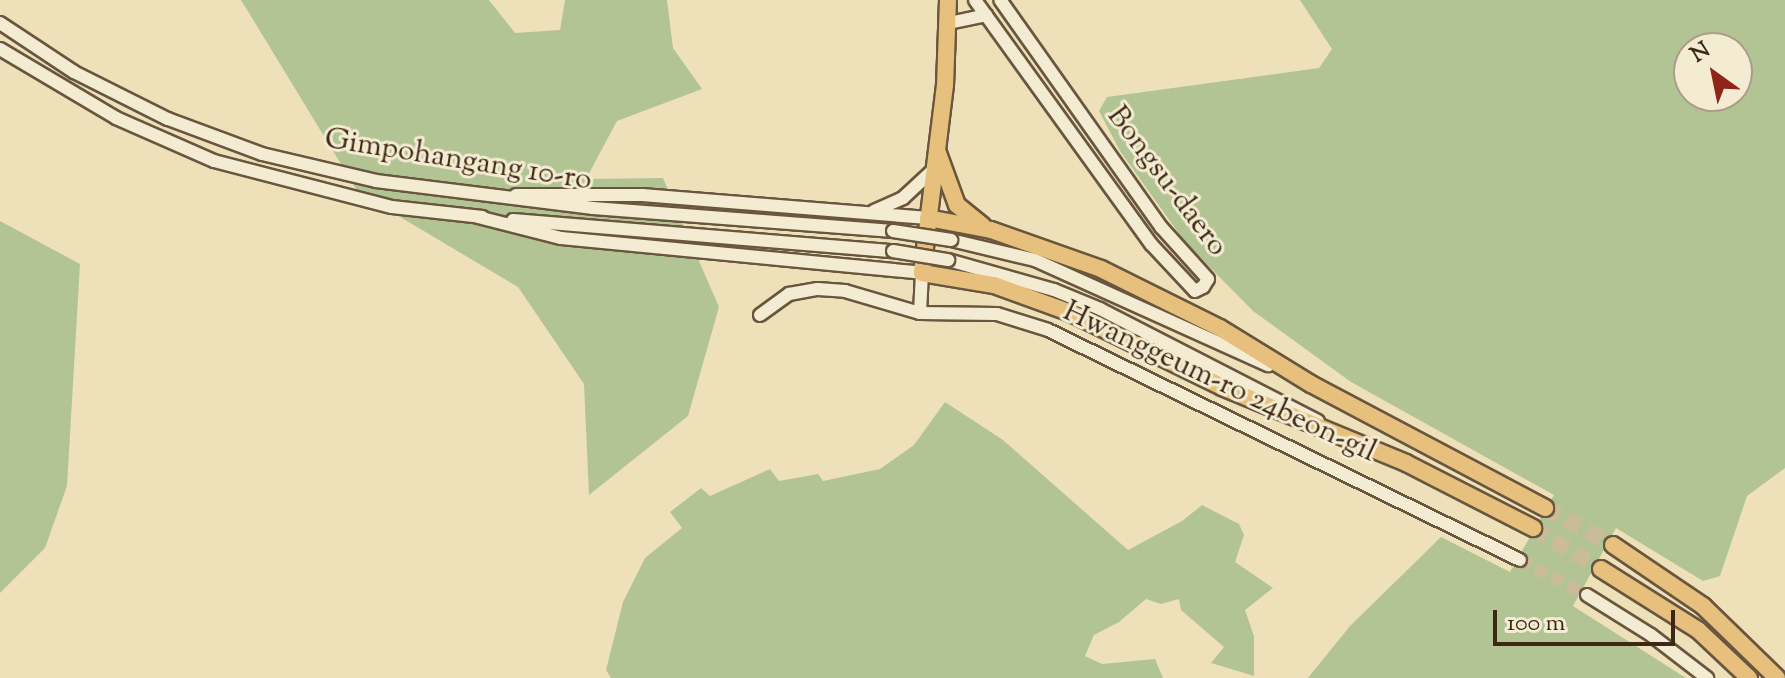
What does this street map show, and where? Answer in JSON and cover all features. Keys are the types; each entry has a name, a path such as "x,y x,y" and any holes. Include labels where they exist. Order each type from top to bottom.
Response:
{"main road":[{"path":"948,0 949,23 922,273 994,285 1071,313 1222,387 1337,432 1533,528"},
{"path":"935,144 957,205 991,230"},
{"path":"928,218 991,230 1101,269 1220,328 1311,384 1545,508"},
{"path":"1613,545 1703,606 1777,678"},
{"path":"1601,569 1698,630 1749,678"}],"street":[{"name":"Bongsu-daero","path":"975,0 1144,235 1195,291 1203,287 1208,279 1161,227 1000,0"},
{"path":"949,23 986,15"},
{"name":"Gimpohangang 10-ro","path":"0,23 74,72 168,119 262,154 376,181 483,197 893,231 951,240 1035,260 1311,384"},
{"name":"Gimpohangang 10-ro","path":"0,49 116,118 214,161 392,207 478,217 893,251 948,260 1054,290 1100,309 1337,432"},
{"path":"868,212 903,198 933,170"},
{"path":"483,197 554,192 627,194 928,218"},
{"path":"478,217 561,238 922,273 920,313"},
{"name":"Hwanggeum-ro 24beon-gil","path":"760,315 789,294 818,289 845,291 920,313 997,314 1048,330 1520,560"},
{"path":"1587,595 1651,635 1707,678"}],"green space":[{"path":"241,0 489,0 515,33 560,30 565,0 667,0 673,48 702,89 617,121 586,179 663,178 719,307 688,416 589,495 584,384 518,287 358,192"},
{"path":"1300,0 1785,0 1785,468 1747,496 1720,576 1703,581 1616,528 1573,606 1686,678 1308,678 1350,626 1441,537 1510,572 1554,495 1351,382 1253,311 1185,242 1120,151 1099,111 1107,97 1319,68 1332,49"},
{"path":"0,221 80,264 67,486 45,548 0,593"},
{"path":"945,402 1003,440 1128,550 1182,521 1202,505 1239,524 1244,535 1235,562 1273,588 1245,610 1254,636 1254,676 1211,663 1224,647 1181,610 1179,599 1161,604 1146,599 1119,622 1094,635 1085,656 1102,664 1155,659 1163,678 611,678 606,670 623,602 645,558 682,528 670,512 701,488 710,496 770,469 779,481 818,474 823,481 880,469 914,445"}],"tunnel":[{"path":"1545,508 1613,545"},
{"path":"1533,528 1601,569"},
{"path":"1520,560 1587,595"}]}
